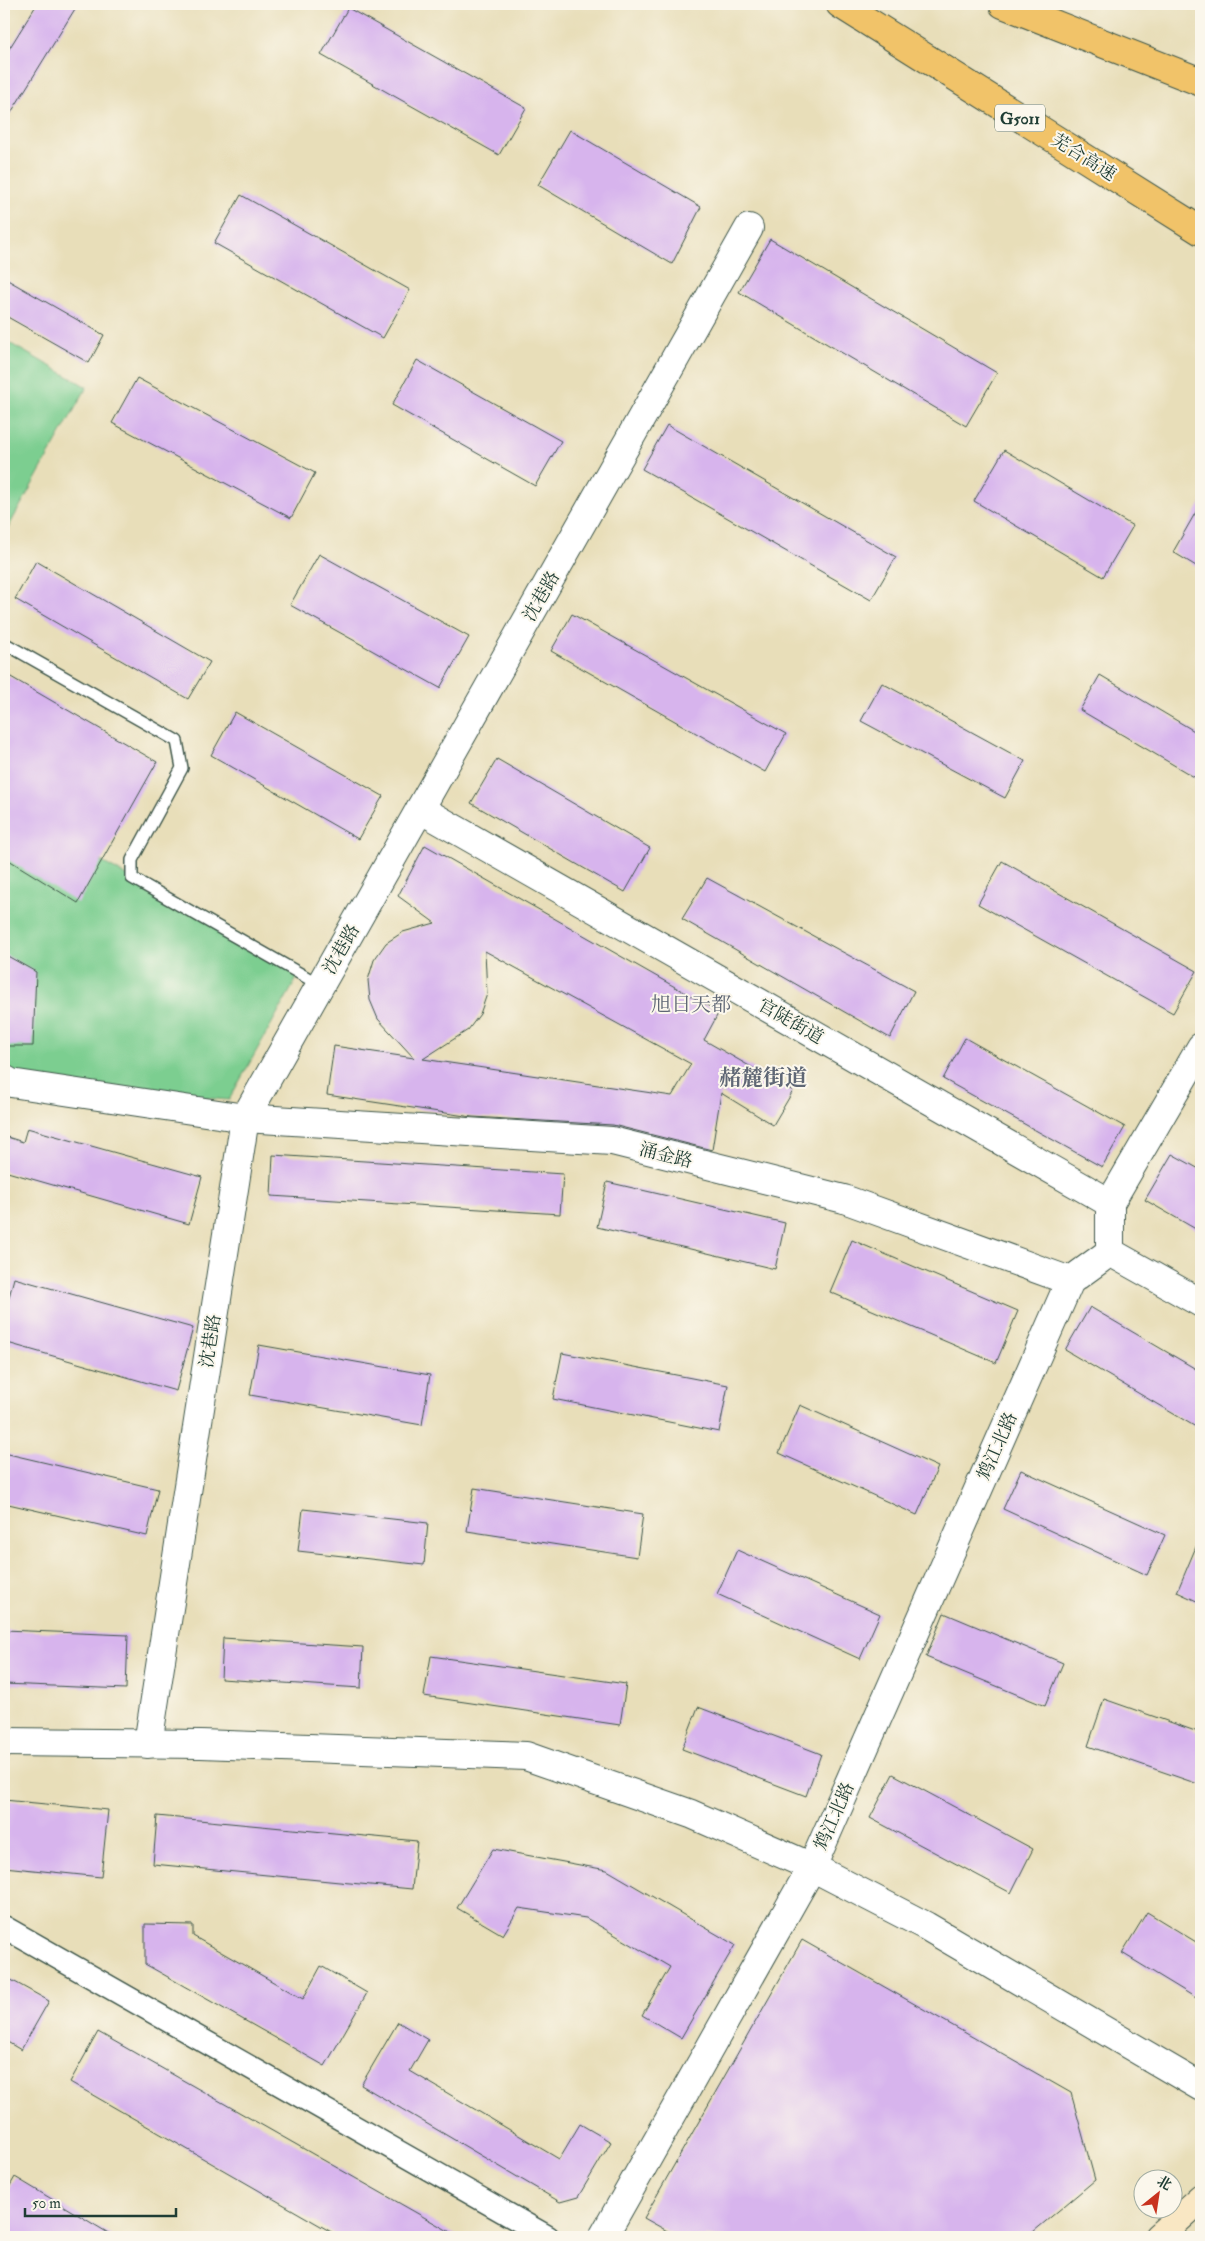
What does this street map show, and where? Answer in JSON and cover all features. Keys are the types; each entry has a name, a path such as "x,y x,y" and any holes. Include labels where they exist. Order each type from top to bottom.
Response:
{"highway":[{"name":"芜合高速","path":"840,4 1201,230"},
{"path":"1003,4 1201,82"}],"main road":[{"path":"1158,2237 1201,2198"}],"street":[{"name":"沈巷路","path":"148,1744 245,1118 749,228"},
{"name":"官陡街道","path":"420,809 1110,1203"},
{"path":"1110,1252 1110,1203 1201,1047"},
{"name":"涌金路","path":"4,1079 11,1083 245,1118 612,1142 844,1199 1070,1281"},
{"path":"1070,1281 1110,1252"},
{"path":"1110,1252 1201,1303"},
{"name":"鸩江北路","path":"603,2237 812,1867 1070,1281"},
{"path":"4,1742 148,1744 526,1756 691,1814 812,1867 926,1926 1201,2087"},
{"path":"4,1927 548,2237"}],"lane":[{"path":"4,643 178,741 182,768 132,860 132,878 320,985"}],"green space":[{"path":"4,340 87,387 4,535"},
{"path":"4,807 300,973 229,1100 11,1083 4,1079"}],"building":[{"path":"37,4 78,4 4,124 4,57"},
{"path":"348,8 526,108 499,155 321,55"},
{"path":"570,130 701,207 672,264 538,185"},
{"path":"241,195 410,290 383,338 214,243"},
{"path":"770,239 997,373 966,426 739,292"},
{"path":"4,278 104,335 89,363 4,315"},
{"path":"417,360 561,441 535,486 392,405"},
{"path":"137,378 315,473 291,518 112,423"},
{"path":"667,425 896,557 871,600 642,469"},
{"path":"1004,450 1133,526 1103,577 974,501"},
{"path":"1201,503 1201,569 1173,552"},
{"path":"319,554 469,637 440,688 290,605"},
{"path":"36,561 210,662 188,699 15,599"},
{"path":"572,614 786,734 765,772 551,651"},
{"path":"4,673 157,762 78,903 4,857"},
{"path":"1100,675 1201,735 1201,781 1080,710"},
{"path":"882,683 1025,761 1005,798 861,721"},
{"path":"235,712 383,796 358,839 211,755"},
{"path":"497,759 650,848 625,892 471,803"},
{"path":"425,845 719,1012 704,1040 793,1091 773,1125 721,1093 712,1150 613,1125 472,1117 327,1095 334,1046 414,1058 378,1019 370,1000 368,980 374,960 386,943 403,932 435,923 398,896","holes":["485,951 691,1064 672,1096 423,1059 468,1030 480,1014 487,994"]},
{"path":"1002,861 1197,971 1173,1013 978,904"},
{"path":"707,878 914,991 890,1038 682,919"},
{"path":"4,954 36,972 33,1046 4,1046"},
{"path":"965,1038 1125,1127 1102,1167 943,1079"},
{"path":"27,1128 202,1177 189,1224 4,1171 4,1136 23,1142"},
{"path":"1172,1154 1201,1170 1201,1232 1145,1200"},
{"path":"273,1155 563,1174 560,1214 271,1196"},
{"path":"607,1182 785,1223 775,1269 597,1227"},
{"path":"852,1240 1018,1311 996,1363 830,1292"},
{"path":"14,1278 193,1328 176,1391 4,1342 4,1316"},
{"path":"1090,1307 1201,1372 1201,1430 1065,1350"},
{"path":"259,1345 430,1375 422,1425 250,1395"},
{"path":"562,1353 728,1385 719,1432 553,1399"},
{"path":"800,1405 938,1467 917,1515 779,1453"},
{"path":"4,1453 158,1489 147,1536 4,1503"},
{"path":"1021,1470 1165,1535 1147,1575 1003,1509"},
{"path":"474,1488 643,1514 637,1557 467,1531"},
{"path":"303,1509 428,1523 424,1565 298,1551"},
{"path":"1201,1535 1201,1603 1177,1592"},
{"path":"737,1550 880,1614 860,1659 717,1594"},
{"path":"944,1613 1063,1663 1045,1706 926,1657"},
{"path":"4,1630 128,1635 126,1689 4,1684"},
{"path":"223,1638 363,1647 361,1688 221,1679"},
{"path":"431,1656 626,1684 620,1725 424,1696"},
{"path":"1104,1699 1201,1733 1201,1785 1088,1746"},
{"path":"698,1707 821,1754 806,1796 682,1749"},
{"path":"893,1774 1033,1849 1011,1893 870,1818"},
{"path":"4,1800 108,1810 101,1877 4,1867"},
{"path":"157,1816 417,1841 412,1889 153,1864"},
{"path":"493,1849 607,1870 735,1945 681,2038 642,2015 670,1967 586,1918 519,1908 503,1935 457,1908"},
{"path":"1147,1912 1201,1945 1201,2001 1122,1953"},
{"path":"145,1924 193,1925 193,1936 303,1999 321,1966 367,1993 325,2066 145,1964"},
{"path":"802,1940 1071,2093 1095,2180 1027,2237 678,2237 644,2218"},
{"path":"4,1976 49,2001 21,2050 4,2040"},
{"path":"398,2022 428,2040 410,2071 559,2159 580,2124 611,2142 578,2197 560,2202 361,2085"},
{"path":"98,2032 459,2237 340,2237 70,2082"},
{"path":"15,2177 115,2237 4,2237 4,2196"}],"district":[{"name":"旭日天都","path":"691,1004"},
{"name":"赭麓街道","path":"763,1077"}]}
